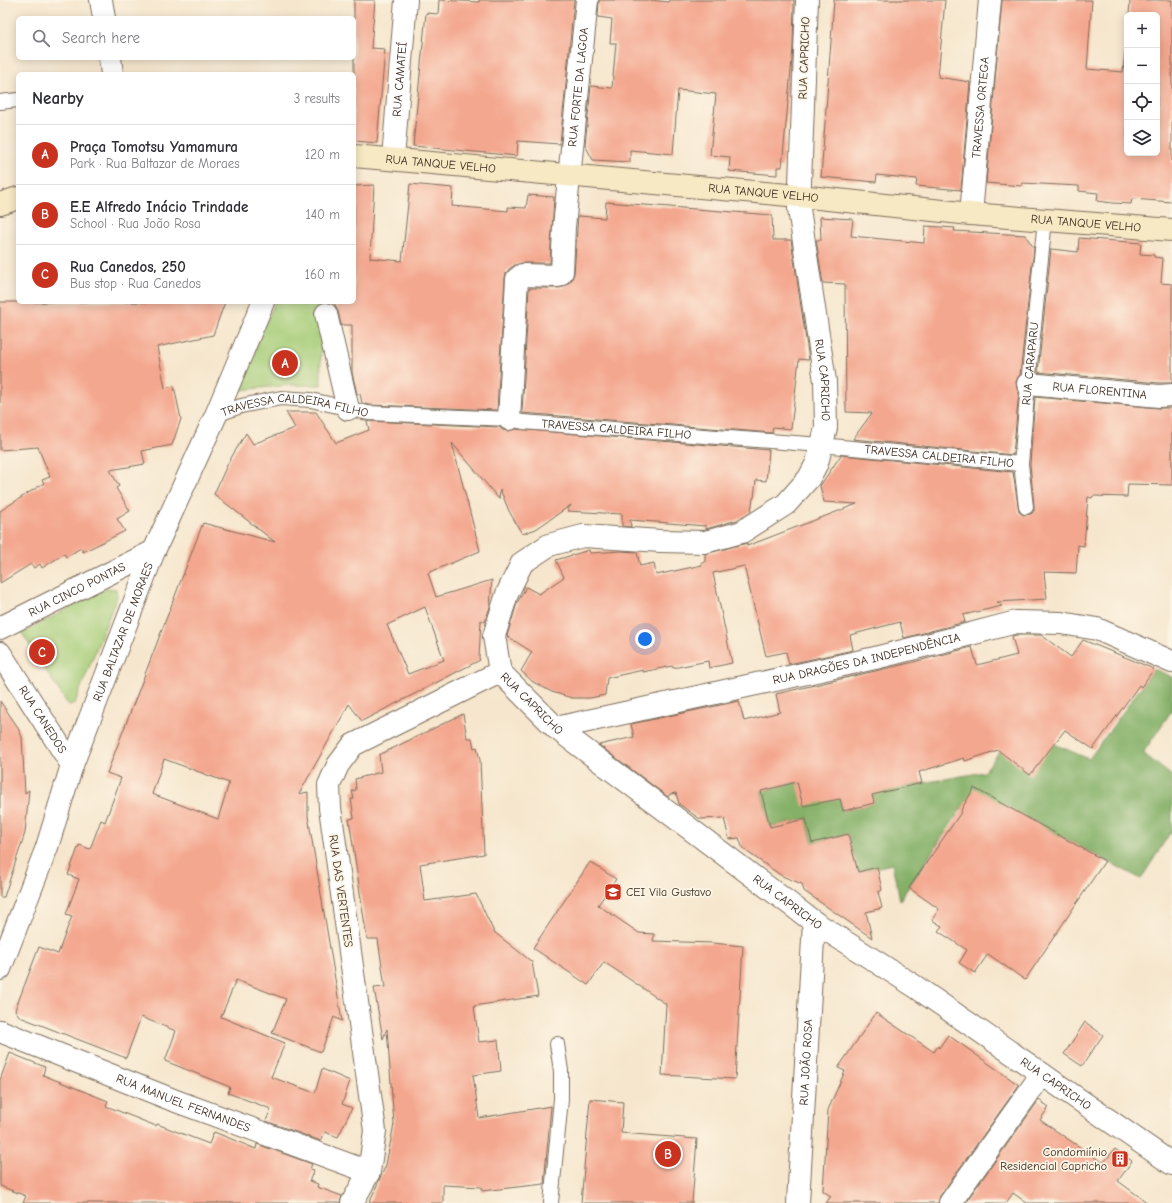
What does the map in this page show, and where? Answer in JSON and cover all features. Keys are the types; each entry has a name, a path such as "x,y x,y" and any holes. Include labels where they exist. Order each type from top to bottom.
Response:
{"street":[{"path":"101,0 104,16"},
{"name":"RUA CAMATEÍ","path":"393,159 406,0"},
{"name":"RUA FORTE DA LAGOA","path":"509,419 517,279 522,275 558,276 562,272 564,227 587,0"},
{"name":"RUA CAPRICHO","path":"807,0 799,209 826,382 826,428 817,463 809,478 786,504 742,532 705,542 583,536 549,545 522,563 507,594 494,636 500,672 556,728 814,922 916,987 1172,1164"},
{"name":"TRAVESSA ORTEGA","path":"971,214 990,0"},
{"path":"110,60 112,72"},
{"name":"RUA TANQUE VELHO","path":"356,156 569,174 971,214 1172,230"},
{"path":"0,204 16,199"},
{"name":"RUA BALTAZAR DE MORAES","path":"2,956 47,847 72,765 154,551 216,414 262,304"},
{"path":"326,314 348,409"},
{"name":"RUA FLORENTINA","path":"1028,384 1159,396 1172,395"},
{"name":"RUA CINCO PONTAS","path":"0,628 154,551"},
{"name":"RUA DRAGÕES DA INDEPENDÊNCIA","path":"556,728 875,658 1016,622 1061,623 1097,629 1172,662"},
{"name":"RUA CANEDOS","path":"0,653 72,765"},
{"name":"RUA DAS VERTENTES","path":"352,1203 369,1172 375,1131 330,808 329,785 338,764 353,745 500,672"},
{"name":"RUA JOÃO ROSA","path":"798,1203 814,922"},
{"name":"RUA MANUEL FERNANDES","path":"0,1031 173,1100 369,1172"},
{"path":"950,1203 1042,1074"}],"lane":[{"path":"0,102 16,100"},
{"name":"RUA CARAPARU","path":"1026,506 1021,464 1045,220"},
{"name":"TRAVESSA CALDEIRA FILHO","path":"216,414 241,406 281,398 312,400 368,414 509,419 523,422 821,445 1021,464"},
{"path":"550,1203 561,1099 561,1071 557,1044"}],"green space":[{"path":"274,304 320,304 321,385 290,385 239,390"},
{"path":"107,588 116,589 117,596 75,703 70,705 67,703 22,633"},
{"path":"1154,669 1172,677 1172,710 1143,753 1172,776 1172,834 1170,833 1141,879 974,790 900,900 892,864 857,872 848,834 813,843 806,819 770,827 761,791 797,782 840,799 843,811 874,803 872,794 984,772 1024,719 1045,740 1089,759"}],"building":[{"path":"354,0 375,0 371,48 385,49 377,143 356,141 356,72 354,72 354,60 356,60 356,16 354,16"},
{"path":"439,0 479,2 479,0 574,0 560,144 518,141 517,156 413,146 426,13 438,14"},
{"path":"599,0 650,0 669,2 669,0 794,0 793,48 782,167 777,167 777,175 729,171 730,157 710,155 716,94 678,90 673,154 630,150 630,162 593,160 585,145 591,86 612,88 616,43 610,43 612,19 598,17"},
{"path":"834,0 945,0 938,77 970,82 961,190 916,186 917,179 877,175 876,182 821,177"},
{"path":"1002,0 1092,0 1087,69 1123,72 1124,63 1124,156 1160,156 1160,12 1129,12 1130,0 1172,0 1172,202 1132,199 1131,204 1112,203 1097,201 1098,193 1079,191 1079,186 1022,183 1022,186 986,183"},
{"path":"410,184 453,188 452,206 508,211 508,207 526,208 528,195 554,197 550,263 522,263 515,265 506,273 497,410 369,405 362,403 360,394 357,394 352,372 352,325 341,325 335,304 356,304 356,186 374,185 370,258 402,261"},
{"path":"606,202 772,215 773,240 791,240 809,360 799,359 791,429 773,427 772,433 522,413 529,288 558,288 563,287 571,281 574,273 578,216 605,218"},
{"path":"820,217 853,219 851,236 924,243 925,226 955,228 954,231 1025,235 1034,248 1020,375 1016,382 1019,392 1013,455 853,439 872,413 846,412 845,284 823,283 816,240 821,240"},
{"path":"1079,238 1141,243 1140,254 1154,255 1154,257 1163,258 1161,283 1172,284 1172,383 1038,372 1051,249 1078,252"},
{"path":"0,302 16,302 16,304 224,304 213,335 157,347 165,388 174,386 181,419 172,445 142,451 145,464 110,470 119,486 116,488 130,511 117,519 125,531 83,552 81,548 66,557 64,554 42,568 40,564 34,568 31,564 0,583 0,511 44,483 42,480 50,477 38,447 0,450"},
{"path":"1035,397 1172,408 1172,485 1128,484 1127,497 1088,497 1084,546 1078,545 1076,573 1044,572 1047,599 997,602 1002,606 963,615 965,622 904,638 900,622 850,635 853,650 789,664 786,652 766,656 744,566 713,573 732,663 709,668 708,661 673,668 672,666 643,672 643,670 607,678 605,695 590,698 572,698 552,692 533,682 521,671 532,652 507,636 517,603 526,587 539,594 564,577 556,560 589,550 590,553 621,551 637,552 640,566 654,563 656,575 702,565 701,563 705,562 705,554 747,543 747,546 857,504 824,502 820,486 841,455 1013,472 1019,512 1023,515 1031,514 1034,511 1030,464"},
{"path":"286,412 316,412 336,443 369,430 367,421 500,427 502,430 508,431 516,429 769,450 766,481 756,480 751,511 737,520 706,529 706,526 630,520 631,527 622,526 622,514 567,511 571,505 536,529 522,534 509,511 500,489 499,499 452,443 480,551 428,573 436,597 492,580 490,607 485,622 481,620 480,660 362,721 349,704 299,794 308,792 308,816 342,1021 334,1017 321,1052 272,1033 286,999 236,980 221,1017 285,1043 271,1077 315,1093 322,1069 350,1081 342,1104 352,1108 338,1137 325,1132 321,1141 266,1121 271,1109 228,1093 230,1087 165,1061 176,1031 141,1017 126,1058 20,1017 15,1010 39,947 58,954 72,916 66,914 79,879 68,875 79,845 90,849 101,820 105,822 121,778 107,773 203,523 275,542 214,494 228,463 246,433 253,444 295,428","holes":["425,607 444,660 408,674 387,625","164,759 229,783 218,819 152,794"]},
{"path":"1041,635 1071,657 1083,640 1154,669 1141,687 1139,685 1093,749 1065,730 1030,775 998,750 965,761 964,758 919,772 922,783 872,795 874,803 843,811 840,799 803,806 797,782 761,791 770,827 806,819 812,843 848,834 858,872 877,867 882,890 878,892 882,908 866,912 872,938 804,891 802,884 782,876 743,849 739,838 729,839 724,818 700,819 679,804 676,793 670,794 668,797 599,745 634,737 631,724 739,701 744,721 780,712 776,694 972,647 977,665 1017,655 1012,636"},
{"path":"0,701 17,726 22,737 25,793 29,790 25,833 4,897 0,897"},
{"path":"463,714 467,738 472,738 474,748 477,747 480,760 484,854 420,864 425,901 476,894 494,932 532,962 538,996 474,1006 479,1042 498,1040 501,1071 473,1075 479,1118 551,1106 544,1184 482,1191 481,1187 443,1185 443,1203 369,1203 386,1165 394,1124 387,1029 383,1039 374,988 385,987 378,939 367,939 349,819 354,818 351,799 354,799 352,791 356,790 355,779 381,772 379,755"},
{"path":"974,788 1105,861 1025,980 988,954 975,973 959,963 967,950 938,931 942,926 932,920 939,909 909,888 962,811 961,810"},
{"path":"590,862 616,879 598,905 639,933 654,934 653,941 712,943 743,946 735,1079 662,1075 666,1004 604,962 588,985 533,948"},
{"path":"876,1013 934,1052 938,1046 939,1048 948,1035 1019,1085 940,1196 938,1203 826,1203 831,1196 823,1191 828,1110 845,1071 838,1068"},
{"path":"1085,1022 1103,1035 1082,1066 1064,1054"},
{"path":"10,1053 45,1067 43,1075 108,1101 106,1106 156,1126 157,1124 209,1144 214,1132 256,1149 257,1144 312,1164 310,1169 314,1170 309,1181 318,1184 317,1187 342,1196 340,1203 23,1203 26,1196 0,1186 0,1080"},
{"path":"590,1099 623,1102 621,1133 697,1139 692,1203 581,1203"},
{"path":"1039,1100 1049,1107 1040,1120 1103,1163 1115,1149 1132,1161 1118,1181 1148,1203 1027,1203 1013,1193 1006,1203 965,1203"}],"place":[{"name":"Praça Tomotsu Yamamura","path":"285,363"},
{"name":"Rua Canedos, 250","path":"42,652"},
{"name":"CEI Vila Gustavo","path":"613,892"},
{"name":"E.E Alfredo Inácio Trindade","path":"668,1154"},
{"name":"Condomiínio Residencial Capricho","path":"1120,1159"}]}
